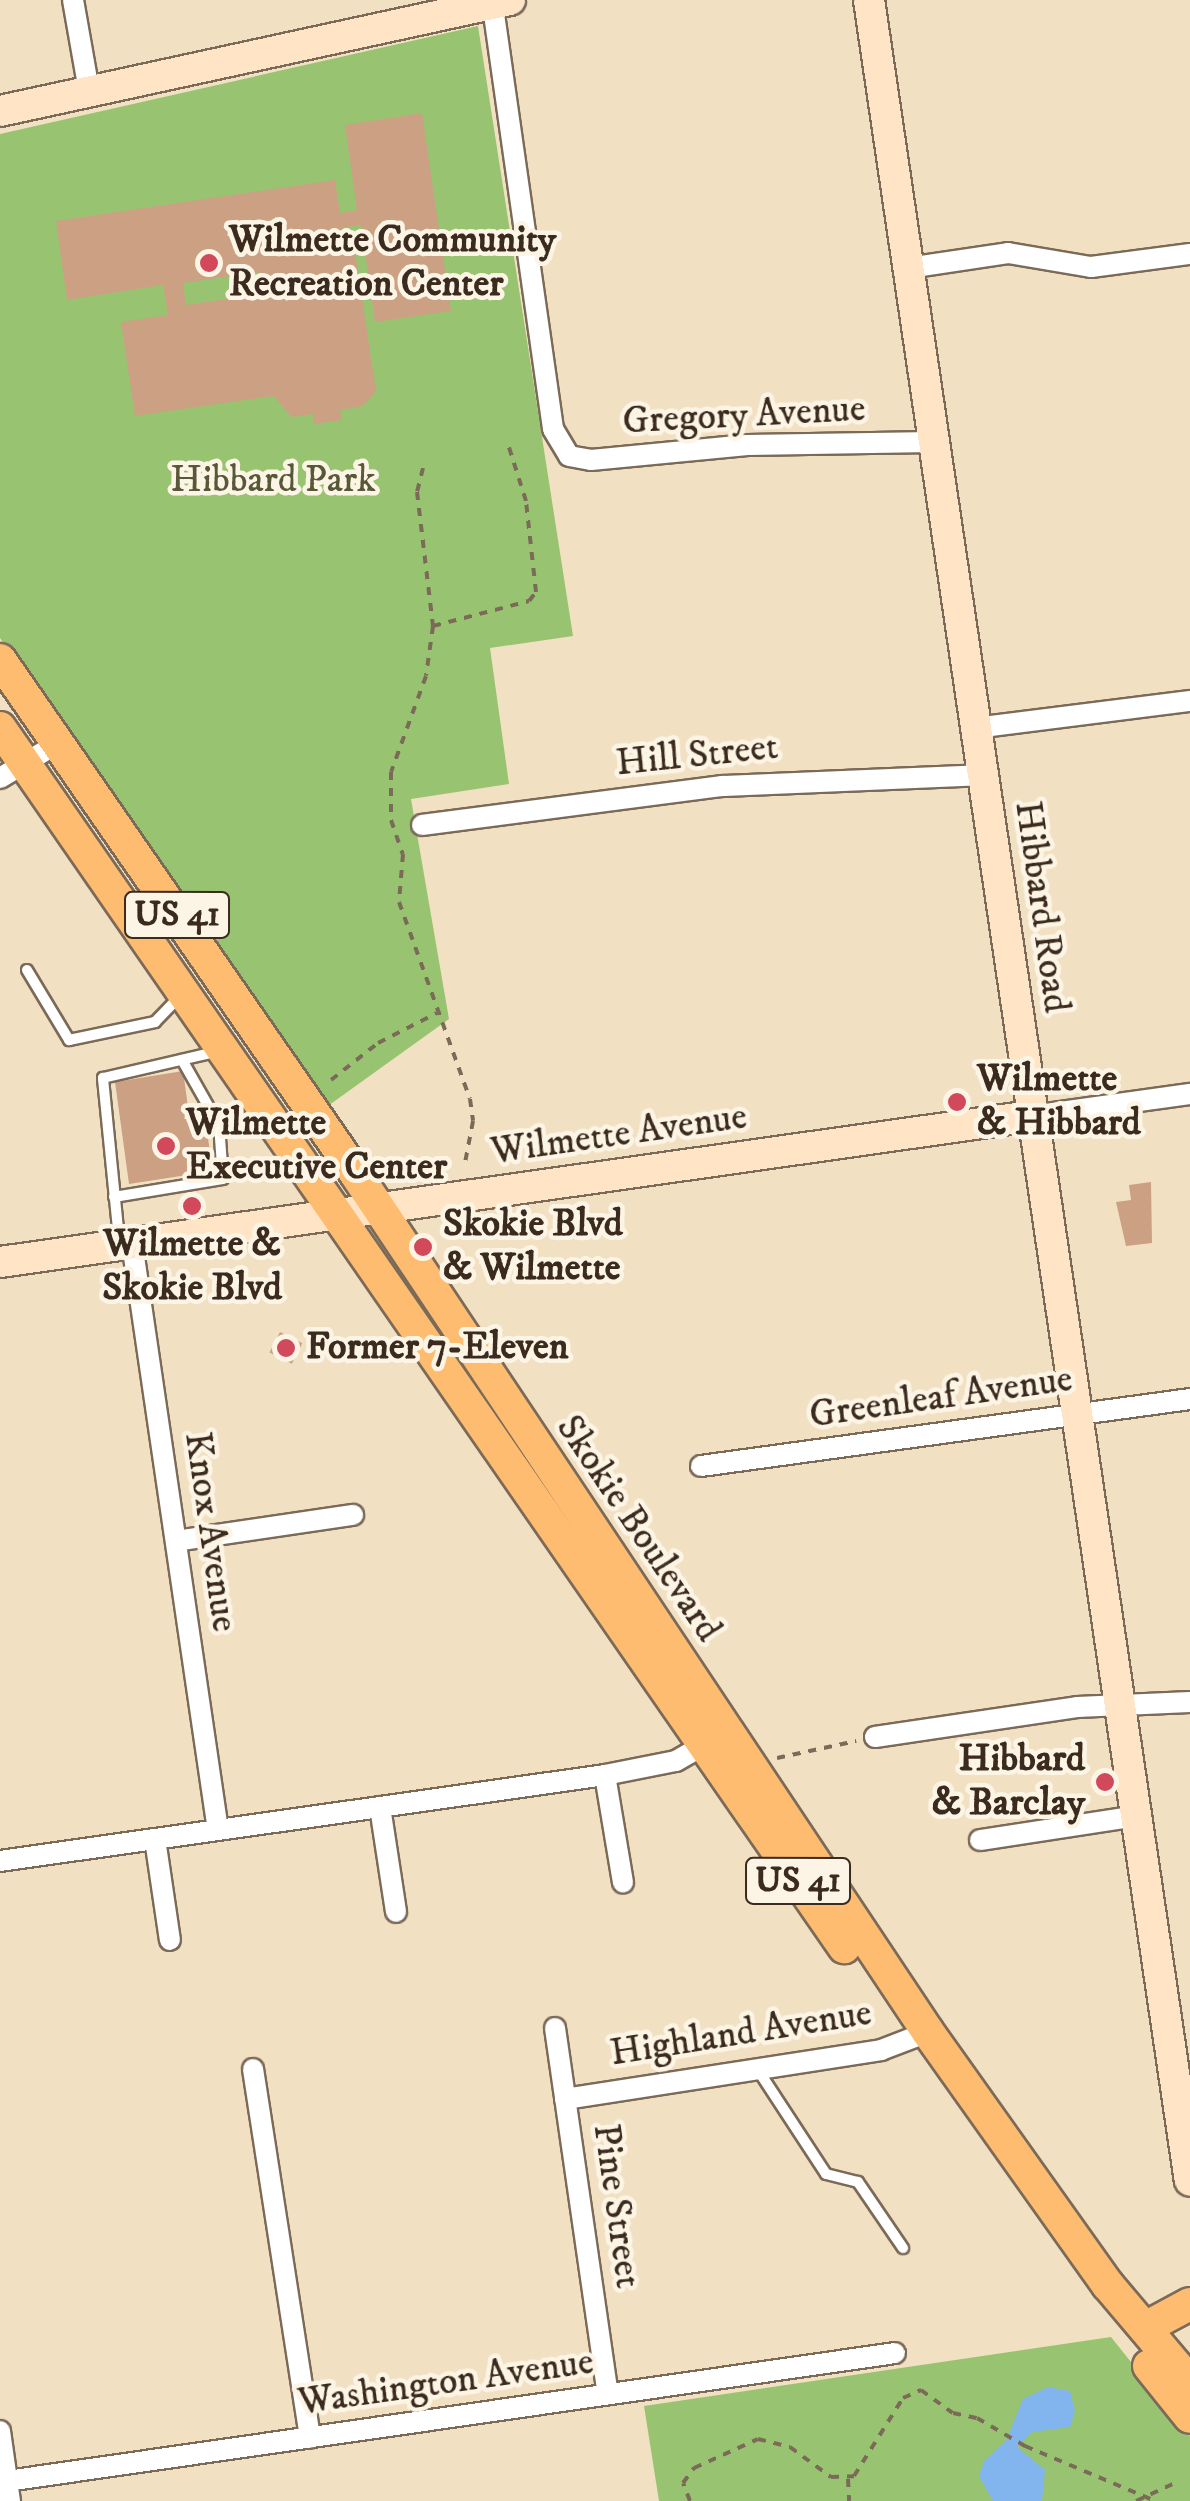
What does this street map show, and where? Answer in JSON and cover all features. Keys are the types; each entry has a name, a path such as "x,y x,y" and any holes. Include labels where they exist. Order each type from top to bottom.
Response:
{"main road":[{"name":"Skokie Boulevard","path":"0,660 378,1209 715,1738"},
{"name":"Skokie Boulevard","path":"0,728 12,771 182,994 335,1215 715,1738 918,2036 1190,2417"},
{"name":"Skokie Boulevard","path":"918,2036 1108,2285 1190,2382"},
{"path":"1145,2328 1190,2304"}],"street":[{"path":"73,0 89,91"},
{"name":"Hibbard Road","path":"869,0 1190,2181"},
{"path":"0,111 498,1"},
{"name":"Gregory Avenue","path":"498,1 553,429 562,449 591,460 748,446 933,442"},
{"path":"908,268 1008,253 1092,268 1190,254"},
{"path":"975,728 1190,700"},
{"path":"12,771 58,744"},
{"name":"Hill Street","path":"422,824 722,786 982,775"},
{"name":"Wilmette Avenue","path":"0,1262 1190,1094"},
{"name":"Knox Avenue","path":"126,1244 176,1542 218,1830"},
{"name":"Greenleaf Avenue","path":"701,1466 1190,1399"},
{"path":"176,1542 353,1516"},
{"path":"876,1736 1190,1702"},
{"path":"0,1861 604,1775 676,1761 715,1738"},
{"path":"604,1775 623,1882"},
{"path":"380,1807 396,1912"},
{"path":"980,1840 1136,1816"},
{"path":"155,1839 170,1940"},
{"name":"Pine Street","path":"554,2028 608,2394"},
{"name":"Highland Avenue","path":"564,2099 758,2069 918,2036"},
{"path":"253,2069 310,2438"},
{"name":"Washington Avenue","path":"6,2477 310,2438 895,2353"},
{"path":"0,2431 6,2477"}],"lane":[{"path":"27,970 70,1040 155,1022 182,994"},
{"path":"126,1244 114,1198 103,1078 221,1050"},
{"path":"114,1198 223,1180 218,1125 182,1060"},
{"path":"758,2069 826,2174 858,2182 903,2248"}],"path":[{"path":"433,626 529,600 536,592 526,501 507,441"},
{"path":"423,468 417,492 433,626 426,676 391,772 392,820 403,854 398,902 470,1099 473,1120 464,1163"},
{"path":"331,1080 378,1042 437,1013"},
{"path":"769,1760 876,1736"},
{"path":"690,2501 684,2483 694,2468 758,2440 790,2447 831,2477 848,2479 861,2470 903,2398 915,2391 1025,2446 1155,2501"},
{"path":"848,2479 849,2501"},
{"path":"1136,2501 1179,2480"}],"green space":[{"name":"Hibbard Park","path":"478,26 573,636 490,648 509,784 411,799 449,1019 325,1108 0,638 0,134"},
{"path":"1111,2337 1190,2436 1190,2501 659,2501 644,2406"}],"water":[{"path":"1048,2387 1070,2391 1075,2411 1070,2427 1032,2432 1017,2447 1045,2470 1042,2501 993,2501 979,2476 984,2461 1006,2441 1023,2399"}],"building":[{"name":"Wilmette Community Recreation Center","path":"422,113 451,311 375,322 361,225 341,228 344,253 355,251 376,391 363,406 340,410 342,420 314,424 313,414 292,417 273,396 135,416 121,322 168,315 163,285 67,300 56,221 335,180 340,213 357,210 345,125","holes":["257,272 260,294 186,305 183,283"]},
{"name":"Wilmette Executive Center","path":"183,1071 190,1121 205,1119 213,1171 129,1184 115,1082"},
{"path":"1151,1182 1152,1243 1126,1246 1116,1202 1131,1200 1129,1185"},
{"name":"Former 7-Eleven","path":"280,1332 302,1343 292,1364 270,1352"}],"place":[{"name":"Wilmette Community Recreation Center","path":"209,263"},
{"name":"Wilmette & Hibbard","path":"957,1102"},
{"name":"Wilmette Executive Center","path":"166,1146"},
{"name":"Wilmette & Skokie Blvd","path":"192,1206"},
{"name":"Skokie Blvd & Wilmette","path":"423,1247"},
{"name":"Former 7-Eleven","path":"286,1348"},
{"name":"Hibbard & Barclay","path":"1105,1782"}]}
